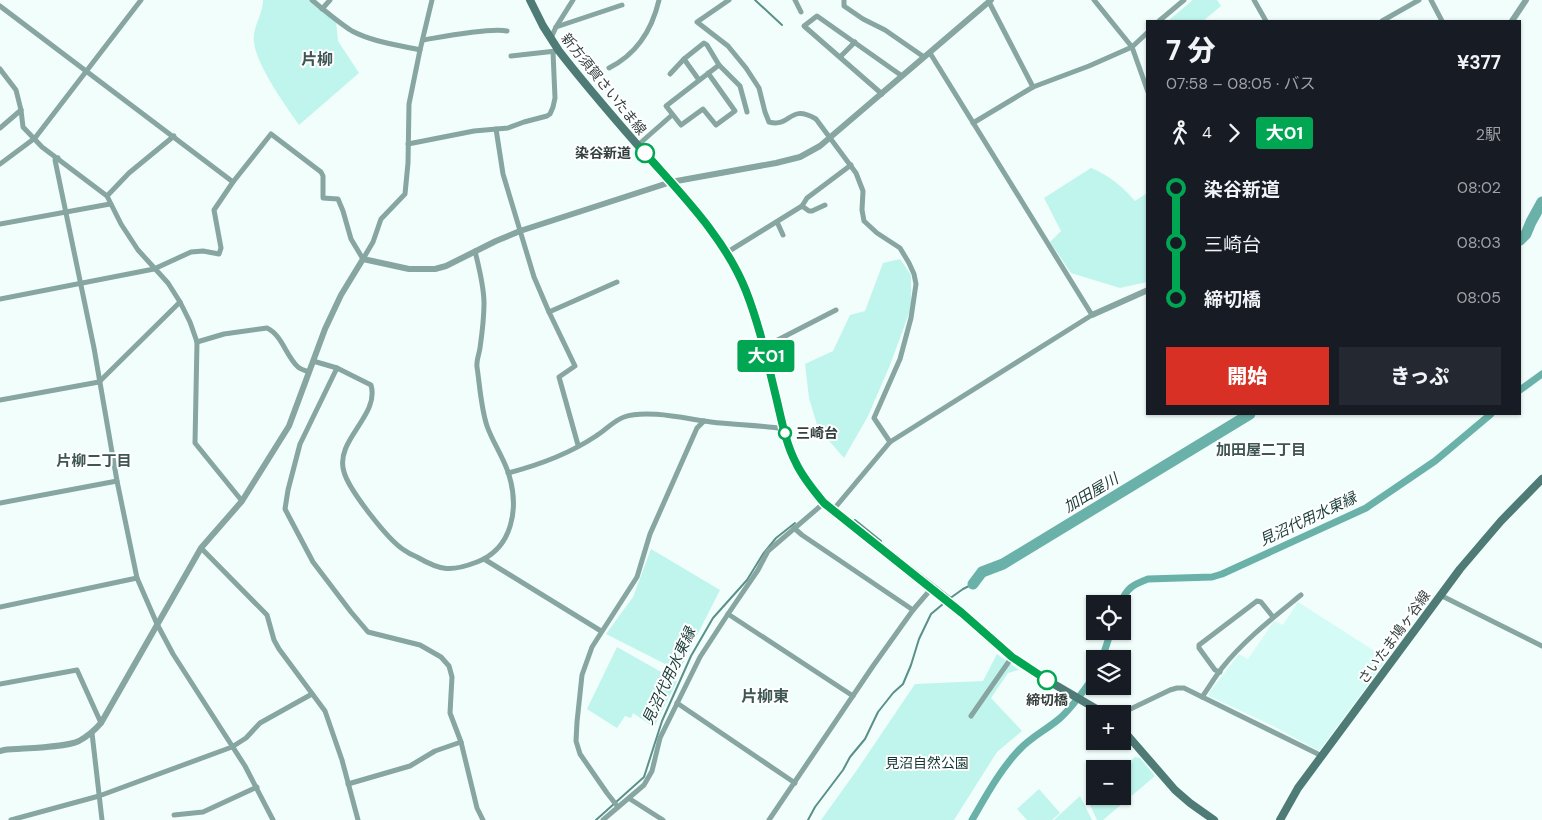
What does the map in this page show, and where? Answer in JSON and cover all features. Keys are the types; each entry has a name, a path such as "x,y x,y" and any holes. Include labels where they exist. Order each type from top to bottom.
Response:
{"main road":[{"name":"新方須賀さいたま線","path":"530,0 556,52 671,182 704,221 726,252 745,288 758,324 784,429 795,462 803,477 824,503 1012,657 1035,673 1091,705"},
{"name":"さいたま鳩ヶ谷線","path":"1280,820 1286,806 1298,788 1440,595 1496,527 1542,479"},
{"path":"1131,739 1175,790 1214,820"}],"street":[{"path":"0,164 23,145 35,138 141,0"},
{"path":"312,0 354,32 377,40 420,50"},
{"path":"322,9 330,0"},
{"path":"0,751 77,742 92,733 101,723 201,548 242,501 289,426 313,361 341,296 373,242 381,218 405,194 410,104 432,0"},
{"path":"550,38 573,0"},
{"path":"608,68 625,58 641,41 652,22 659,0"},
{"path":"729,0 697,22 728,46 746,68 759,88 769,122 776,124 797,113 806,114 816,119 856,173 862,186 862,216 864,221 877,234 900,248 914,274 916,284 911,318 900,359 874,418 890,442"},
{"path":"795,0 802,12"},
{"path":"844,0 844,6 863,19 927,55 973,123 1092,315"},
{"path":"1094,0 1132,47 1146,86"},
{"path":"1160,20 1184,0"},
{"path":"1254,0 1265,20"},
{"path":"1384,20 1419,0"},
{"path":"1431,0 1441,20"},
{"path":"1513,20 1526,0"},
{"path":"0,299 154,269 191,252 202,251 219,254 221,248 214,210 233,182 271,134 321,172 323,176 323,198 338,199 351,239 363,259 409,269 429,270 446,266 520,231 671,182 790,160 810,152 830,138 990,1 1033,87"},
{"path":"556,26 622,5"},
{"path":"0,6 233,182"},
{"path":"882,94 804,26 818,16 902,76"},
{"path":"423,40 484,31 507,31"},
{"path":"973,123 1033,87 1089,66 1132,47 1146,34"},
{"path":"840,57 855,42"},
{"path":"670,74 684,59 704,43 707,44 719,65 740,86 747,112"},
{"path":"408,144 474,131 513,126 550,114 556,98 556,52 511,56"},
{"path":"684,59 699,80"},
{"path":"708,73 735,111 716,126 703,108 681,125 666,106 708,73 719,65"},
{"path":"0,69 16,90 23,127 42,147 107,196 120,224 154,269 168,283 180,302 197,342 195,443 242,501"},
{"path":"0,128 21,110"},
{"path":"638,145 672,115"},
{"path":"496,129 503,174 534,277 575,366 559,377 578,446"},
{"path":"107,196 129,173 174,136"},
{"path":"58,158 55,160 94,348 117,481 137,578 157,624 187,677 257,787 273,820"},
{"path":"726,252 802,206 807,198 851,165"},
{"path":"0,224 110,204"},
{"path":"802,206 812,211 825,205"},
{"path":"777,222 783,235"},
{"path":"313,361 337,368 371,385 373,392 371,401 364,417 345,447 343,464 344,472 354,491 381,528 402,549 432,566 443,569 461,568 484,559 493,553 507,537 513,517 513,502 508,473 487,427 482,408 476,364 484,303 475,251"},
{"path":"549,312 617,282"},
{"path":"833,510 890,442 1092,315 1146,291"},
{"path":"0,400 99,382 180,302"},
{"path":"764,347 836,310"},
{"path":"197,342 224,334 267,328 279,340 298,368 309,372"},
{"path":"337,368 300,444 285,509 313,562 368,632 420,645 441,657 449,666 452,676 450,713 461,742 477,808 483,820"},
{"path":"508,473 535,466 552,459 596,436 616,421 637,414 664,415 784,429"},
{"path":"618,806 580,754 576,741 582,675 592,647 637,578 650,534 697,428 704,421"},
{"path":"0,503 117,481"},
{"path":"603,820 644,785 652,771 660,738 700,657 758,570 768,551 824,503"},
{"path":"794,528 913,610"},
{"path":"201,548 267,615 274,640 279,649 325,712 332,728 358,820"},
{"path":"484,559 602,631"},
{"path":"0,607 137,578"},
{"path":"769,820 873,666 913,610 931,589"},
{"path":"1202,697 1234,654 1273,617 1301,595"},
{"path":"1440,595 1542,646"},
{"path":"1220,672 1215,670 1198,648 1199,645 1257,601 1261,602 1273,617"},
{"path":"728,614 853,696"},
{"path":"971,716 1012,657"},
{"path":"0,684 77,670 101,723"},
{"path":"1131,709 1177,688 1184,688 1322,756"},
{"path":"11,820 99,796 232,747 246,738 260,723 312,694"},
{"path":"677,704 795,783"},
{"path":"92,733 102,820"},
{"path":"348,784 410,766 434,751 461,742"},
{"path":"174,815 203,812 257,787"},
{"path":"630,798 662,820"}],"shaded area":[{"path":"1298,602 1387,659 1319,751 1271,725 1209,696 1209,693 1239,654 1248,659 1274,621 1283,625"}],"green space":[{"path":"263,0 310,0 336,21 338,41 359,73 299,125 270,81 254,44 254,34"},
{"path":"1193,0 1217,0 1221,6 1204,20 1169,20"},
{"path":"1091,168 1115,182 1135,201 1146,194 1146,282 1120,288 1071,273 1050,242 1061,231 1044,198"},
{"path":"900,259 911,275 911,308 890,365 868,416 844,458 818,428 809,398 805,364 833,351 850,315 865,311 883,263"},
{"path":"651,549 720,590 679,671 606,634 633,597"},
{"path":"617,647 677,681 654,727 633,713 631,718 625,716 617,728 587,709"},
{"name":"見沼自然公園","path":"997,654 1019,670 1008,673 991,698 1022,731 997,752 954,820 821,820 915,684 983,681"},
{"path":"1135,757 1140,758 1155,776 1131,796 1131,761"},
{"path":"1039,789 1060,813 1052,820 1027,820 1017,809"},
{"path":"1080,796 1092,820 1054,820"},
{"path":"1090,805 1121,805 1103,820 1097,820"}],"waterway":[{"path":"755,0 782,25"},
{"name":"加田屋川","path":"1521,239 1526,234 1542,202"},
{"name":"見沼代用水東縁","path":"1521,389 1542,374"},
{"name":"加田屋川","path":"973,584 982,572 1003,564 1248,415"},
{"name":"見沼代用水東縁","path":"1124,595 1134,585 1148,579 1212,577 1222,574 1366,508 1435,461 1490,415"},
{"name":"見沼代用水東縁","path":"855,520 881,541"},
{"name":"見沼代用水東縁","path":"596,820 644,777 662,721 691,656 713,618 747,580 763,554 776,538 795,523"},
{"name":"見沼代用水東縁","path":"910,566 951,598"},
{"name":"加田屋川","path":"949,599 973,584"},
{"name":"加田屋川","path":"808,820 850,757 865,739 878,712 903,684 919,639 931,614 943,604"},
{"name":"見沼代用水東縁","path":"1105,650 1108,640"},
{"name":"見沼代用水東縁","path":"972,820 1012,758 1028,741 1064,714 1086,687"}],"bus line":[{"name":"大01","path":"645,153 704,221 726,252 745,288 758,324 784,429 795,462 803,477 824,503 962,613 1012,657 1047,680"}],"place":[{"name":"染谷新道","path":"645,153"},
{"name":"三崎台","path":"785,433"},
{"name":"締切橋","path":"1047,680"}],"district":[{"name":"片柳","path":"317,59"},
{"name":"加田屋二丁目","path":"1261,450"},
{"name":"片柳二丁目","path":"94,461"},
{"name":"片柳東","path":"765,696"}]}
